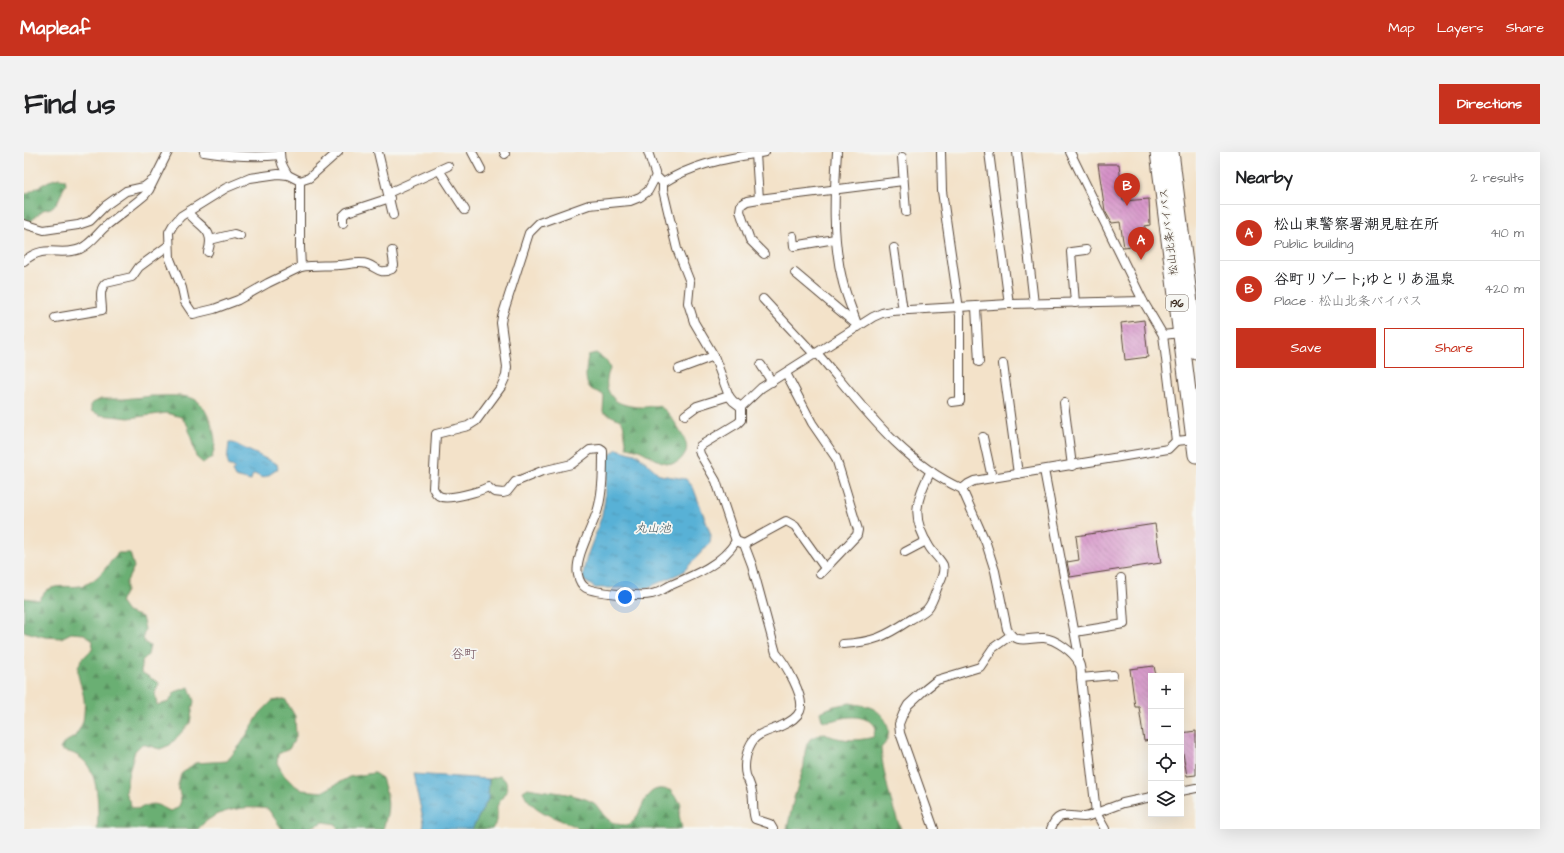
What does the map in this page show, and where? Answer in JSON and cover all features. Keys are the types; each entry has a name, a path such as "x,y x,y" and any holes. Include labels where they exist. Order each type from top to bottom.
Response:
{"highway":[{"name":"松山北条バイパス","path":"1158,152 1196,455"},
{"name":"松山北条バイパス","path":"1172,152 1196,351"}],"street":[{"path":"24,261 39,252 65,251 82,248 145,195 168,152"},
{"path":"204,152 242,157 260,157 280,153 282,166 288,175"},
{"path":"338,152 309,178 300,180 288,175 278,174 250,178 226,188 188,212 173,224 169,232 172,268 179,280 185,302 193,314 214,309 238,300 301,267 312,265 337,266 366,263 380,272 388,271 392,269 394,265 392,250"},
{"path":"378,152 393,215"},
{"path":"472,152 481,169"},
{"path":"648,152 656,176 663,184 663,190 677,249 690,282 688,303 694,322 714,356 730,396 733,401 741,407"},
{"path":"663,184 697,166 717,160 765,152"},
{"path":"837,152 834,203 836,239 843,283 858,326"},
{"path":"941,152 942,191 960,316 956,364 960,401 952,402"},
{"path":"989,152 1009,304"},
{"path":"1017,152 1034,304"},
{"path":"1070,152 1143,301 1163,335 1176,441"},
{"path":"756,154 759,199"},
{"path":"902,156 906,212"},
{"path":"343,223 343,216 347,212 389,195 448,166"},
{"path":"439,170 465,210"},
{"path":"656,176 648,191 640,197 630,201 589,205 539,223 529,233 502,317 501,324 507,367 506,376 501,386 476,421 468,426 436,434 433,488 437,495 442,497 449,497 488,488 494,492 503,493 507,492 515,482 542,470 572,464 590,450 600,448 603,451 602,490 598,510 582,552 577,574 585,588 598,592 652,594 698,573 730,550 736,541"},
{"path":"24,224 44,230 78,225 90,221 105,206 126,191 144,187 154,179"},
{"path":"300,180 301,267"},
{"path":"764,254 750,240 740,211 741,205 747,201 835,188 903,181"},
{"path":"188,212 193,220 201,223 206,230 210,240 208,252"},
{"path":"210,240 234,234 240,236"},
{"path":"792,236 794,246 836,239"},
{"path":"54,318 102,310 101,289 106,283 132,277 139,268 169,245"},
{"path":"894,248 904,311"},
{"path":"1075,303 1071,252 1086,250"},
{"path":"795,273 858,326"},
{"path":"763,299 816,354 890,439 931,471 962,489 986,543 995,570 1010,635 1016,639 1022,640 1043,638 1053,640 1061,644 1078,662"},
{"path":"736,541 716,480 699,450 700,446 738,423 741,420 741,407 761,388 858,326 882,313 904,311 1009,304 1143,301"},
{"path":"976,306 979,362"},
{"path":"1163,335 1180,333"},
{"path":"679,369 714,356"},
{"path":"1003,364 1018,474"},
{"path":"761,365 772,382"},
{"path":"736,541 744,544 786,521 794,526 822,571 857,535 858,530 836,458 812,423 786,372"},
{"path":"685,415 697,406 730,396"},
{"path":"1064,403 1072,466"},
{"path":"983,437 992,478"},
{"path":"962,489 974,481 1168,449 1176,441 1195,439"},
{"path":"1044,470 1078,651 1078,662 1082,678 1096,813 1105,829"},
{"path":"843,644 864,642 890,633 927,609 932,602 943,573 943,566 926,541 918,522 917,513 918,504 924,485 931,471"},
{"path":"905,552 926,541"},
{"path":"744,544 752,566 776,653 783,662 802,702 800,712 795,718 781,726 759,735 754,739 749,748 745,766 752,792 753,814 755,819 770,824 773,829"},
{"path":"1075,632 1124,624 1121,578"},
{"path":"934,829 900,733 899,724 902,714 908,705 937,680 980,666 993,648 1010,635"},
{"path":"1082,678 1113,674"},
{"path":"1184,790 1196,788"},
{"path":"1051,829 1052,823 1057,817 1064,815 1086,817 1123,803 1148,798"}],"green space":[{"path":"59,178 65,179 66,183 57,203 51,208 43,210 30,222 24,222 24,195 49,181"},
{"path":"596,353 607,361 610,369 607,378 607,385 609,393 615,400 635,407 657,406 669,414 684,438 687,449 680,460 675,463 664,462 639,450 627,447 623,423 603,412 604,396 590,388 588,385 586,372 588,355"},
{"path":"152,396 187,397 200,403 207,414 214,434 215,445 212,458 203,463 196,457 188,426 181,417 167,413 129,418 100,415 91,411 91,404 101,399 123,399"},
{"path":"118,553 130,553 134,567 126,583 126,591 120,602 127,612 142,617 145,629 143,636 144,642 150,646 148,655 142,661 141,672 159,683 155,693 157,705 169,702 175,692 189,687 194,701 190,723 170,745 160,749 142,744 135,751 125,792 132,807 139,809 154,804 170,811 178,808 181,801 178,785 181,774 195,763 227,761 241,744 260,713 272,701 285,699 295,716 296,737 289,749 278,754 277,763 284,775 302,790 322,792 349,777 374,773 382,778 388,804 383,829 338,829 336,824 324,822 306,829 282,829 268,809 249,808 230,810 221,813 212,817 198,829 97,829 98,802 92,774 83,760 73,753 60,749 65,743 75,736 83,721 84,702 78,668 80,662 92,650 93,641 84,634 71,633 61,638 45,637 24,631 24,598 39,600 46,591 52,588 61,586 79,586 89,583 99,576"},
{"path":"850,703 867,706 878,711 886,721 889,732 885,743 881,748 882,757 885,778 901,829 787,829 794,798 804,766 807,744 810,739 822,733 847,740 867,739 873,737 876,728 870,721 853,717 831,721 822,720 820,712 834,706"},
{"path":"500,776 506,781 507,790 497,806 497,821 492,829 472,829 488,799 489,779"},
{"path":"528,788 580,797 595,804 610,821 625,825 631,824 635,820 644,802 652,791 660,789 670,790 681,804 679,815 682,829 578,829 575,826 538,809 527,798 523,791"}],"water":[{"path":"229,443 233,443 277,464 278,469 264,478 255,474 252,476 251,481 235,477 232,471 235,469 232,466 229,466 227,460"},
{"name":"丸山池","path":"617,449 638,455 660,475 686,479 693,487 711,535 710,543 683,572 647,588 595,588 583,580 586,559 602,516 606,491 607,457"},
{"path":"413,774 489,779 488,799 472,829 423,829 424,823"}],"building":[{"path":"1098,164 1119,164 1123,201 1149,199 1150,225 1145,226 1147,244 1124,247 1120,222 1112,223 1105,211"},
{"path":"1144,320 1148,357 1125,360 1121,323"},
{"path":"1155,524 1161,563 1070,577 1067,562 1079,560 1076,536"},
{"path":"1154,666 1155,673 1148,673 1148,740 1144,741 1139,707 1135,707 1130,669"},
{"path":"1196,731 1196,775 1187,776 1184,759 1184,733"}],"place":[{"name":"谷町リゾート;ゆとりあ温泉","path":"1127,206"},
{"name":"松山東警察署潮見駐在所","path":"1141,260"}],"district":[{"name":"谷町","path":"464,653"}]}
